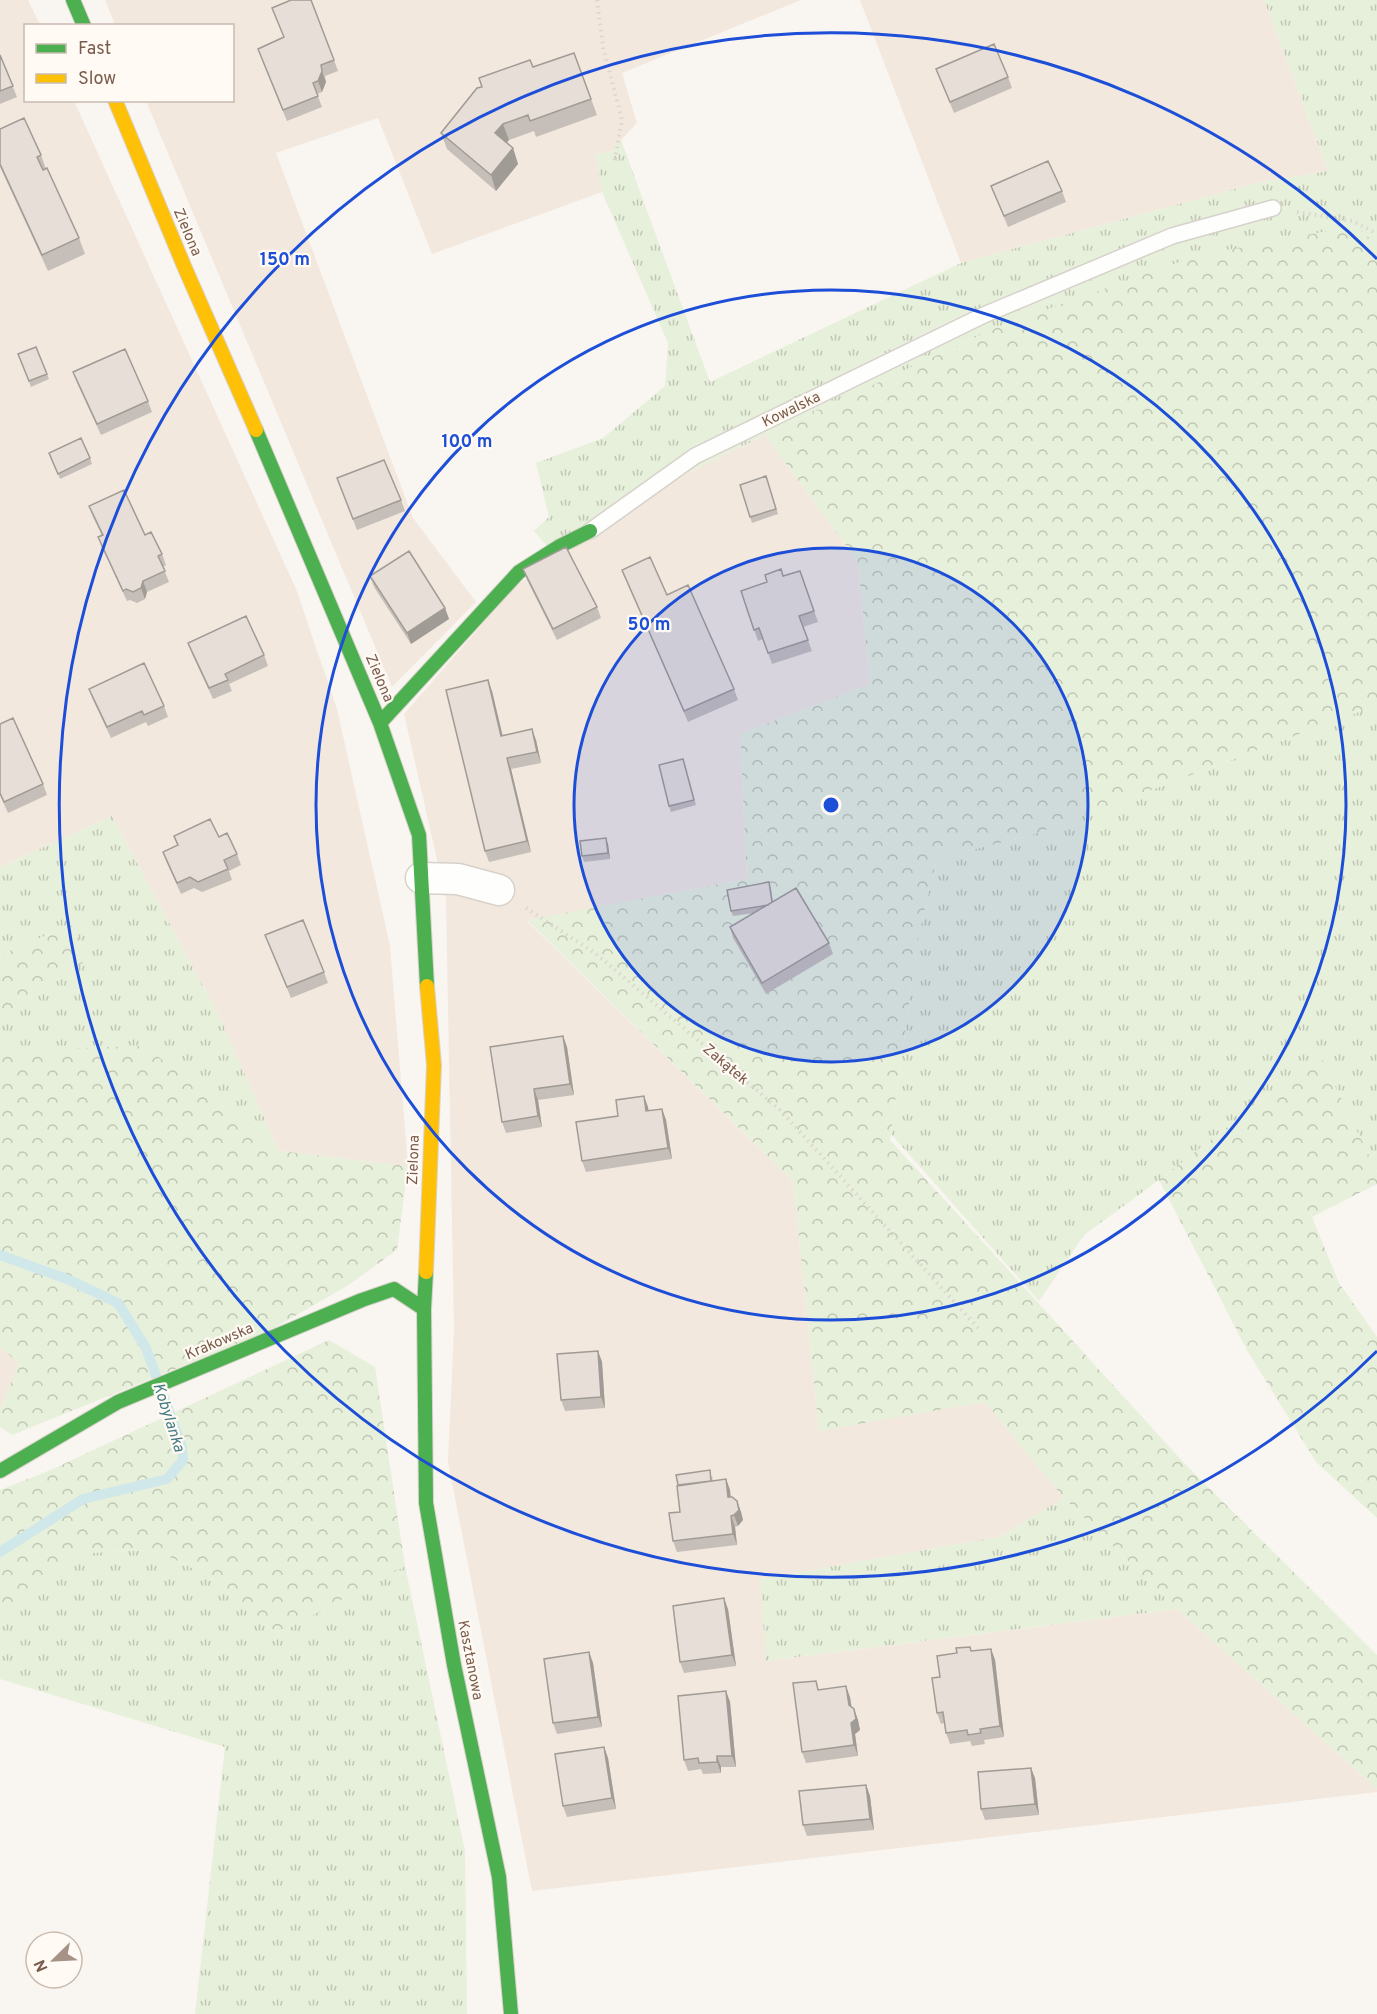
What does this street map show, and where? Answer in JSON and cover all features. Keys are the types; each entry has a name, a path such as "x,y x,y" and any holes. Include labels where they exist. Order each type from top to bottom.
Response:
{"street":[{"path":"73,0 83,24"},
{"name":"Zielona","path":"116,102 380,723 419,835 424,948 434,1065 424,1309"},
{"name":"Kowalska","path":"380,723 519,572 560,546 590,531"},
{"path":"421,878 458,879 500,890"},
{"name":"Krakowska","path":"0,1471 118,1402 362,1300 394,1289 424,1309"},
{"name":"Kasztanowa","path":"424,1309 426,1503 454,1665 499,1877 511,2014"}],"lane":[{"name":"Kowalska","path":"590,531 695,456 984,315 1172,236 1273,207"}],"path":[{"path":"597,0 603,47 622,120 614,164"},
{"path":"1273,207 1353,221 1377,234"},
{"name":"Zakątek","path":"500,890 595,953 780,1110 979,1329"}],"shaded area":[{"path":"0,0 28,0 40,24 24,24 24,102 74,102 296,589 337,709 390,946 408,1166 279,1151 220,1018 112,816 0,867"},
{"path":"105,0 801,0 622,73 637,123 610,152 596,154 602,192 432,254 378,118 276,153 413,518 476,602 392,687 146,102 234,102 234,24 115,24"},
{"path":"860,0 1264,0 1328,171 1257,183 961,263"},
{"path":"765,435 858,562 870,684 740,734 747,879 527,921 793,1181 819,1430 985,1402 1064,1498 998,1537 760,1579 767,1661 1177,1609 1377,1789 1377,1792 532,1891 448,1462 454,1329 446,899 404,714 513,589 606,513"},
{"path":"0,1347 20,1363 0,1410"}],"green space":[{"path":"1264,0 1377,0 1377,244 1354,226 998,327 765,435 606,513 555,555 534,531 549,517 536,463 603,438 665,386 668,343 602,192 595,154 610,152 621,140 710,382 961,263 1257,183 1328,171"},
{"path":"1355,226 1377,244 1377,705 1029,836 937,858 919,933 890,1140 1184,1463 1377,1655 1377,1789 1177,1609 1064,1498 985,1402 819,1431 793,1181 527,920 747,879 740,734 870,684 858,562 765,435 998,327 1199,255"},
{"path":"1377,705 1377,1172 1319,1056 1084,1235 1039,1301 891,1134 919,933 937,858 1029,836"},
{"path":"112,816 220,1018 279,1151 152,1052 21,1050 0,1044 0,1019 90,958 71,925 0,955 0,867"},
{"path":"71,925 90,958 0,1019 0,955"},
{"path":"0,1044 21,1050 139,1046 152,1052 279,1151 408,1166 397,1250 347,1286 269,1331 12,1435 0,1427 0,1410 19,1363 0,1347"},
{"path":"1320,1055 1377,1172 1377,1184 1312,1217 1339,1283 1377,1337 1377,1518 1316,1462 1248,1352 1159,1180"},
{"path":"329,1340 375,1367 405,1566 277,1634 207,1575 155,1550 82,1553 48,1570 5,1620 0,1635 0,1490 53,1469"},
{"path":"1064,1498 1177,1609 766,1661 760,1579 998,1537"},
{"path":"155,1550 207,1575 277,1634 405,1566 465,1851 467,2014 195,2014 225,1747 0,1679 0,1635 5,1620 48,1570 82,1553"}],"building":[{"path":"291,0 311,0 334,60 321,65 322,71 318,81 313,83 318,96 283,110 258,49 284,37 272,8"},
{"path":"994,44 1008,77 950,102 936,69"},
{"path":"574,53 591,99 530,121 528,115 503,124 495,133 513,148 491,175 441,133 477,88 482,87 479,78 530,60 533,67"},
{"path":"0,55 13,86 0,91"},
{"path":"24,118 41,155 37,157 43,170 47,168 79,238 42,255 0,164 0,129"},
{"path":"1048,161 1062,191 1004,216 991,186"},
{"path":"36,347 47,374 29,381 18,354"},
{"path":"125,349 148,401 97,424 73,372"},
{"path":"81,438 90,458 58,474 49,453"},
{"path":"384,460 401,500 353,519 337,478"},
{"path":"766,476 776,509 750,517 740,485"},
{"path":"124,490 145,535 151,532 162,554 158,556 165,571 143,581 141,588 133,592 126,589 123,591 98,537 103,535 89,506"},
{"path":"566,547 597,607 553,629 523,569"},
{"path":"409,551 445,608 407,633 370,576"},
{"path":"650,557 667,595 688,585 734,689 684,711 622,570"},
{"path":"781,569 783,576 800,571 814,611 799,616 808,640 768,653 759,628 754,630 741,591 767,582 765,575"},
{"path":"246,616 264,655 225,674 228,680 209,688 188,643"},
{"path":"144,663 164,706 144,715 142,711 107,727 89,689"},
{"path":"488,680 501,736 532,729 537,752 507,758 527,841 485,851 446,690"},
{"path":"13,718 43,784 4,802 0,793 0,724"},
{"path":"683,759 694,800 669,806 659,765"},
{"path":"210,819 219,837 227,833 237,854 224,860 228,869 198,882 190,877 177,883 163,852 178,845 174,836"},
{"path":"606,838 608,853 582,856 580,841"},
{"path":"769,882 772,902 768,905 731,911 727,890"},
{"path":"796,888 829,943 762,983 730,927"},
{"path":"303,920 324,972 287,987 265,935"},
{"path":"563,1036 570,1084 534,1089 538,1116 502,1122 490,1047"},
{"path":"644,1096 646,1111 662,1109 668,1148 582,1161 576,1122 618,1116 616,1100"},
{"path":"598,1351 601,1397 561,1400 557,1354"},
{"path":"710,1470 711,1481 678,1485 676,1475"},
{"path":"726,1479 728,1497 737,1501 739,1510 731,1516 733,1534 673,1541 669,1513 680,1512 677,1486"},
{"path":"724,1598 732,1655 680,1662 673,1606"},
{"path":"970,1647 971,1651 991,1649 1000,1726 980,1729 981,1733 968,1735 967,1730 946,1733 943,1712 937,1713 932,1678 940,1677 937,1656 957,1653 956,1648"},
{"path":"589,1652 598,1717 553,1723 544,1659"},
{"path":"816,1681 818,1690 846,1686 849,1705 854,1709 856,1719 851,1723 854,1745 802,1752 793,1683"},
{"path":"726,1691 732,1756 717,1756 717,1762 699,1763 698,1758 684,1760 678,1696"},
{"path":"604,1747 612,1798 563,1806 555,1754"},
{"path":"1031,1768 1035,1804 981,1809 978,1772"},
{"path":"866,1785 870,1819 803,1825 799,1791"}],"waterway":[{"name":"Kobylanka","path":"0,1255 67,1279 118,1303 146,1348 182,1447 183,1460 167,1479 83,1499 0,1552"}],"traffic: fast":[{"path":"73,0 83,24"},
{"path":"256,430 380,723 419,835 427,986"},
{"path":"380,723 519,572 560,546 590,531"},
{"path":"426,1272 424,1309 426,1503 454,1665 499,1877 511,2014"},
{"path":"0,1471 118,1402 362,1300 394,1289 424,1309"}],"traffic: slow":[{"path":"116,102 256,430"},
{"path":"426,1272 434,1065 427,986"}]}
